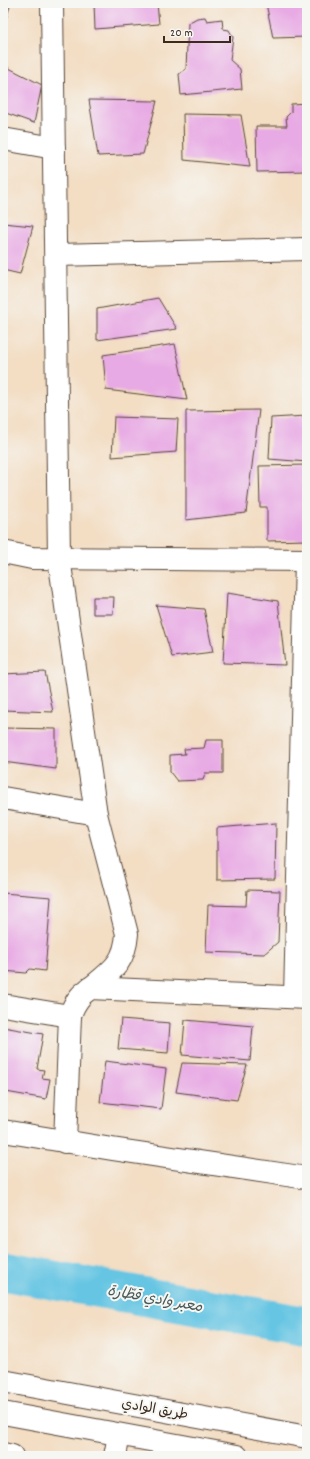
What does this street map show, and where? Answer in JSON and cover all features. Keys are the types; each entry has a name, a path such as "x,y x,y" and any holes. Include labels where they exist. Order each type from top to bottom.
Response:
{"street":[{"path":"52,3 59,558 96,814 127,934 127,945 124,955 118,964 81,996 74,1005 70,1016 65,1142"},
{"path":"3,139 54,148"},
{"path":"56,255 307,249"},
{"path":"3,552 32,558 306,560 301,998 90,988"},
{"path":"3,798 96,814"},
{"path":"3,1005 70,1016"},
{"path":"3,1131 65,1142 307,1178"},
{"name":"طريق الوادي","path":"3,1381 307,1437"},
{"path":"3,1413 237,1456"},
{"path":"115,1456 119,1435"},
{"path":"3,1454 12,1456"}],"building":[{"path":"3,3 11,3 3,29"},
{"path":"94,3 157,3 159,24 95,29"},
{"path":"266,3 307,3 307,37 273,38"},
{"path":"205,17 207,21 222,19 223,29 229,30 233,37 230,60 240,69 242,89 181,95 179,74 186,69 188,23 197,18"},
{"path":"3,65 42,85 34,123 3,112"},
{"path":"89,100 157,101 143,154 98,156"},
{"path":"307,103 307,171 257,172 256,126 287,126 286,117 291,112 291,104"},
{"path":"183,114 241,115 250,167 184,160"},
{"path":"3,223 33,226 20,274 3,270"},
{"path":"158,298 177,329 97,340 97,309"},
{"path":"175,344 187,400 106,390 103,355"},
{"path":"259,410 246,513 186,520 186,411"},
{"path":"307,416 307,462 269,459 271,418"},
{"path":"114,417 178,419 176,452 112,457"},
{"path":"307,465 307,540 267,541 267,507 260,507 259,466"},
{"path":"227,593 278,601 285,665 223,663"},
{"path":"93,597 114,597 113,614 93,614"},
{"path":"156,605 204,609 213,652 172,657"},
{"path":"45,672 53,712 3,710 3,674"},
{"path":"3,728 56,729 56,769 3,762"},
{"path":"206,740 223,740 223,773 205,773 203,780 177,781 170,772 170,755 185,754 184,749 204,748"},
{"path":"276,823 275,879 217,880 217,828"},
{"path":"247,890 280,891 278,942 264,954 206,952 208,905 246,906"},
{"path":"3,893 51,897 45,971 30,969 26,973 3,971"},
{"path":"121,1019 170,1023 168,1053 118,1049"},
{"path":"185,1020 253,1026 250,1061 182,1055"},
{"path":"3,1027 43,1034 37,1069 44,1070 42,1078 50,1079 46,1099 6,1092 3,1084"},
{"path":"105,1061 166,1069 161,1109 100,1102"},
{"path":"182,1063 247,1065 237,1100 176,1092"}],"waterway":[{"name":"معبر وادي قطّارة","path":"3,1271 307,1326"}]}
